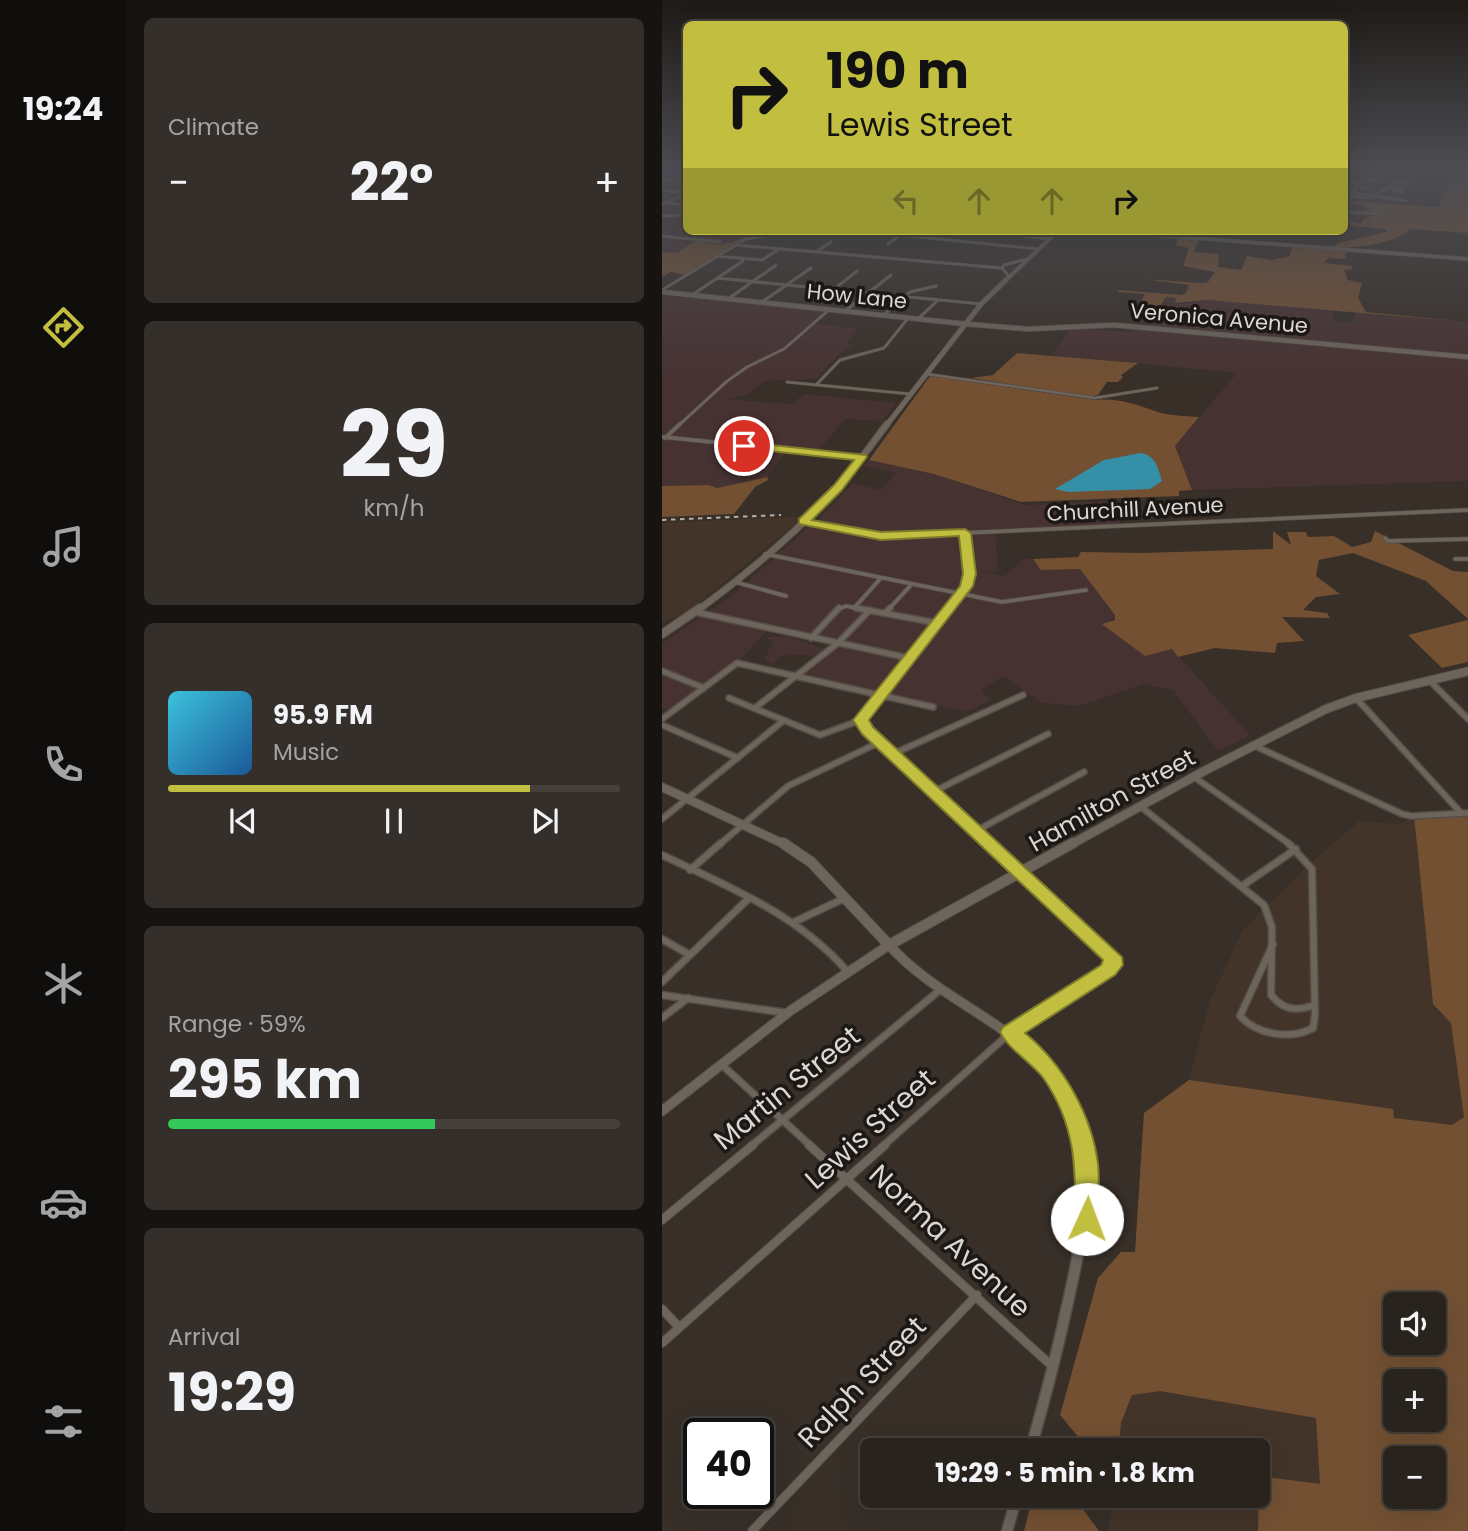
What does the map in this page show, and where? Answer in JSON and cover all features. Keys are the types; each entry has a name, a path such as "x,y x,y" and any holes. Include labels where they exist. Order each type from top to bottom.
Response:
{"main road":[{"path":"662,634 736,582 838,487 981,304 1049,239"},
{"name":"How Lane","path":"662,291 966,324"},
{"name":"Hamilton Street","path":"888,945 1253,745 1356,698 1469,671"},
{"path":"662,787 743,823 784,844 811,862 888,945"}],"street":[{"path":"695,239 720,242"},
{"path":"662,291 747,239"},
{"path":"888,244 894,239"},
{"path":"943,239 1038,249"},
{"path":"1213,239 1469,259"},
{"path":"817,252 831,242"},
{"path":"736,245 1002,268 1009,263 1027,259"},
{"path":"716,256 762,260 779,249"},
{"path":"692,295 744,261"},
{"path":"728,299 776,265"},
{"path":"762,302 811,268"},
{"path":"1002,268 1009,276"},
{"path":"833,290 857,271"},
{"path":"845,311 891,275"},
{"path":"717,278 981,304"},
{"path":"884,314 911,291 936,286"},
{"path":"919,318 938,300"},
{"path":"663,438 727,381 747,367 783,349 830,309"},
{"path":"816,385 840,360 884,348 909,317"},
{"name":"Veronica Avenue","path":"966,324 1021,328 1115,325 1469,357"},
{"path":"926,374 1095,398 1119,397 1142,387 1157,388"},
{"path":"787,382 910,394"},
{"path":"663,438 862,457"},
{"name":"Churchill Avenue","path":"803,522 881,536 1469,510"},
{"path":"729,698 820,735 861,720 966,586 969,574 965,533"},
{"path":"1385,538 1388,541 1469,539"},
{"path":"765,554 910,585 1016,602 1086,590"},
{"path":"1455,559 1469,559"},
{"path":"855,607 880,579"},
{"path":"736,582 786,596"},
{"path":"885,613 910,585"},
{"path":"811,638 840,607 855,607 937,623"},
{"path":"755,708 838,643 870,610"},
{"path":"695,612 909,658"},
{"path":"662,719 737,663 933,707"},
{"path":"662,671 704,688"},
{"path":"1429,680 1469,720"},
{"path":"893,754 1023,695"},
{"path":"1356,698 1461,813"},
{"path":"861,720 880,742 1022,872"},
{"path":"662,820 783,721"},
{"path":"662,725 738,758"},
{"path":"933,792 1048,734"},
{"path":"690,870 796,781 880,742"},
{"path":"1253,745 1411,816 1469,813"},
{"path":"976,831 1084,772"},
{"path":"1194,776 1296,849 1312,869 1315,1005 1312,1028 1302,1034 1255,1030 1245,1024 1240,1016 1245,1000 1273,944"},
{"path":"1140,806 1264,905 1272,927 1269,988 1275,1000 1294,1011 1315,1005"},
{"path":"1242,886 1296,849"},
{"path":"662,855 794,922 831,950 847,971"},
{"name":"Lewis Street","path":"662,1343 1010,1032 1108,970 1114,960 1022,872"},
{"path":"662,982 748,898"},
{"path":"794,922 846,898"},
{"path":"662,939 690,955"},
{"path":"888,945 916,973 940,990 992,1019 1029,1048 1051,1073 1068,1101 1087,1163 1087,1219 1034,1438"},
{"name":"Hamilton Street","path":"662,1111 787,1013 888,945"},
{"name":"Martin Street","path":"662,1220 940,990"},
{"path":"662,995 787,1013"},
{"path":"662,1018 688,998"},
{"name":"Norma Avenue","path":"722,1065 1053,1367"},
{"name":"Ralph Street","path":"752,1531 977,1296"},
{"path":"662,1309 679,1327"},
{"path":"1007,1531 1014,1508"}],"shaded area":[{"path":"662,239 736,239 722,245 695,241 677,253 662,252"},
{"path":"745,239 685,275 671,272 662,277 662,252 677,253 695,241 722,245"},
{"path":"1178,239 1198,239 1194,252 1219,254 1218,267 1241,270 1247,256 1271,260 1290,256 1293,245 1346,252 1346,259 1328,258 1324,263 1352,266 1352,269 1344,270 1348,280 1362,283 1358,298 1366,312 1468,322 1208,300 1175,303 1176,298 1166,297 1161,305 1136,309 1145,294 1118,292 1119,290 1181,295 1186,293 1189,285 1144,279 1199,283 1208,282 1215,272 1183,266 1189,248 1175,245"},
{"path":"1354,239 1390,239 1352,247 1333,247"},
{"path":"662,296 826,310 813,323 858,329 847,344 853,346 838,355 816,379 765,381 746,395 727,399 791,404 804,394 896,403 882,421 845,419 818,451 785,452 767,477 717,488 709,485 662,486"},
{"path":"1166,297 1176,298 1175,303 1180,304 1208,300 1334,311 1332,321 1352,323 1355,312 1468,322 1468,481 1192,490 1175,446 1237,373 1052,355 1071,327 1127,332 1151,325"},
{"path":"1017,353 1138,363 1121,375 1123,377 1118,382 1107,382 1098,395 1090,397 971,378 993,375"},
{"path":"930,376 1119,401 1166,414 1199,417 1175,446 1192,490 1179,491 1179,496 1021,502 934,474 869,460"},
{"path":"869,460 934,474 1026,505 1114,501 1121,525 995,531 998,571 983,572 1004,576 1024,559 1033,559 1042,570 1080,569 1115,615 1115,619 1103,624 1172,649 1250,735 1218,751 1173,690 1144,684 1080,706 1042,703 1003,676 981,690 991,700 967,712 797,675 820,656 795,654 779,657 773,664 764,660 773,642 765,637 786,636 828,650 835,644 769,629 736,664 671,712 662,708 662,643 730,597 832,506 852,483 881,490 896,473 864,466"},
{"path":"767,477 768,480 755,487 734,514 662,517 662,486 709,485 717,488"},
{"path":"805,516 699,603 676,617 662,621 662,523"},
{"path":"1273,531 1291,545 1287,532 1306,532 1308,537 1334,536 1352,547 1371,542 1375,531 1453,571 1468,572 1468,619 1426,581 1353,553 1319,560 1316,576 1340,594 1316,597 1303,610 1327,613 1330,618 1282,617 1304,641 1277,643 1275,653 1215,648 1178,657 1172,649 1145,656 1102,624 1115,620 1115,615 1080,569 1041,570 1033,559 1078,557 1081,552 1273,549"},
{"path":"1468,620 1468,662 1442,668 1408,635"},
{"path":"1468,812 1468,1531 1109,1531 1111,1508 1270,1508 1270,1438 1117,1438 1135,1249 1144,1113 1189,1080 1209,1003 1242,931 1312,862 1359,821 1400,824 1414,815"},
{"path":"1468,812 1468,1531 1258,1531 1258,1508 1270,1508 1270,1477 1320,1484 1316,1418 1160,1391 1132,1395 1121,1423 1120,1438 1079,1438 1060,1415 1098,1278 1121,1252 1135,1252 1144,1113 1189,1080 1393,1109 1394,1118 1452,1125 1464,1117 1451,1023 1433,1004 1414,815"},
{"path":"1030,1508 1082,1508 1099,1531 1024,1531"}],"water":[{"path":"1141,453 1153,460 1162,481 1150,489 1068,492 1055,489 1104,460"}],"railway":[{"path":"662,520 781,515"}],"route":[{"path":"744,446 862,457 838,487 803,522 881,536 965,533 969,574 966,586 862,715 861,720 868,731 1113,957 1113,965 1108,970 1010,1032 1029,1048 1051,1073 1073,1112 1087,1163 1087,1219"}]}
